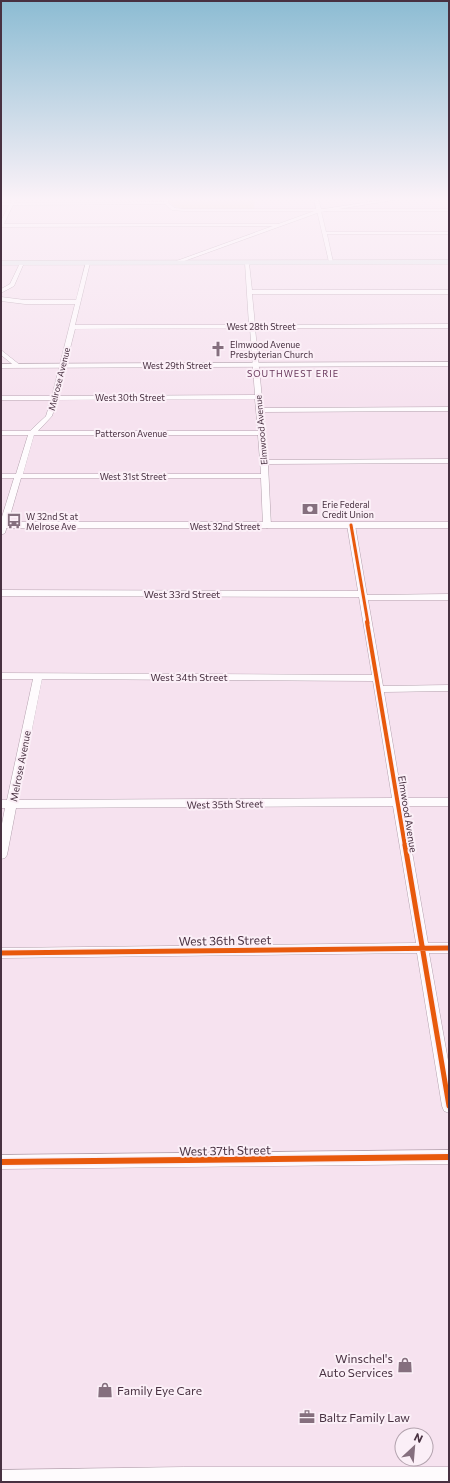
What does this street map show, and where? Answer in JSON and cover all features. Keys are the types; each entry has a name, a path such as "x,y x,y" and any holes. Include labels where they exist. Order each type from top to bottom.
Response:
{"main road":[{"path":"1,1482 38,1480 101,1482 184,1479 449,1479"}],"street":[{"path":"1,292 12,285 20,268"},
{"name":"Melrose Avenue","path":"2,528 32,433 50,416 87,268"},
{"name":"Elmwood Avenue","path":"248,268 264,462 267,526"},
{"path":"250,292 449,292"},
{"path":"1,299 25,302 79,302"},
{"name":"West 28th Street","path":"72,327 449,326"},
{"path":"1,352 18,366"},
{"name":"West 29th Street","path":"1,366 449,364"},
{"name":"West 30th Street","path":"1,398 258,397"},
{"path":"259,410 449,409"},
{"name":"Patterson Avenue","path":"1,433 261,433"},
{"path":"264,462 449,461"},
{"name":"West 31st Street","path":"1,476 265,476"},
{"name":"Elmwood Avenue","path":"350,525 449,1106"},
{"name":"West 32nd Street","path":"2,528 449,525"},
{"name":"West 33rd Street","path":"1,593 449,597"},
{"name":"West 34th Street","path":"1,676 377,683 449,688"},
{"name":"Melrose Avenue","path":"1,855 38,676"},
{"name":"West 35th Street","path":"1,804 449,802"},
{"name":"West 36th Street","path":"1,952 449,948"},
{"name":"West 37th Street","path":"1,1162 449,1157"}],"cycle path":[{"path":"351,525 449,1106"},
{"path":"1,953 449,948"},
{"path":"1,1162 449,1157"}],"place":[{"name":"Elmwood Avenue Presbyterian Church","path":"218,349"},
{"name":"Erie Federal Credit Union","path":"310,509"},
{"name":"W 32nd St at Melrose Ave","path":"14,521"},
{"name":"Winschel's Auto Services","path":"405,1365"},
{"name":"Family Eye Care","path":"105,1390"},
{"name":"Baltz Family Law","path":"307,1417"}],"district":[{"name":"SOUTHWEST ERIE","path":"293,373"}]}
